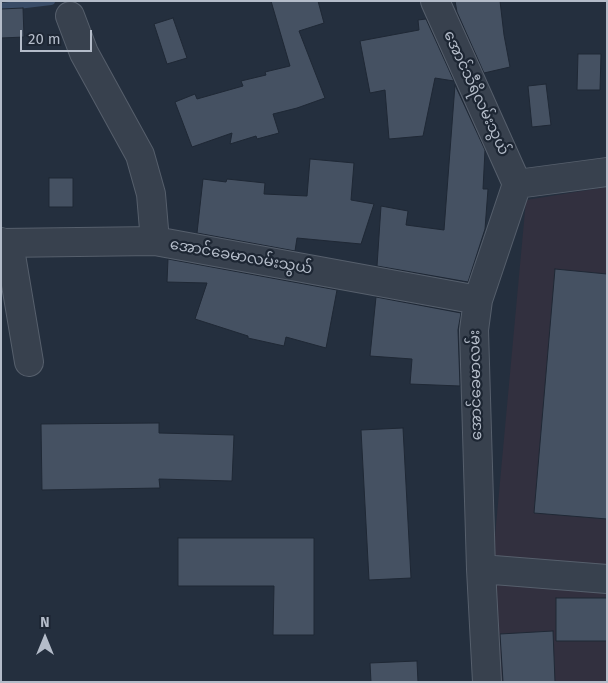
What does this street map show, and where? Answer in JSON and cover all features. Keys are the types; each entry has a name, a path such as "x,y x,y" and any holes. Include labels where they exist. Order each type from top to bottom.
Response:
{"street":[{"name":"အောင်သီရိလမ်းသွယ်","path":"435,1 517,184"},
{"path":"70,16 84,53 140,155 151,194 155,241"},
{"path":"517,184 607,172"},
{"name":"အောင်ခေမာလမ်း","path":"487,682 481,569 474,330 478,300 517,184"},
{"name":"အောင်ခေမာလမ်းသွယ်","path":"1,242 155,241 478,300"},
{"path":"1,242 11,255 29,362"},
{"path":"481,569 607,579"}],"shaded area":[{"path":"607,187 607,682 492,682 488,612 526,200"}],"building":[{"path":"271,1 318,1 324,23 299,31 325,98 273,114 279,133 257,139 256,136 230,144 232,133 192,147 175,102 195,94 197,99 243,86 241,81 266,75 265,72 290,66"},
{"path":"455,1 500,1 510,67 484,73 457,12"},
{"path":"23,8 24,37 1,38 1,9"},
{"path":"173,18 187,58 167,64 154,24"},
{"path":"426,19 454,81 435,78 423,136 389,139 385,90 370,93 360,41 419,30 418,20"},
{"path":"578,54 601,54 600,90 577,90"},
{"path":"546,84 551,125 532,127 528,86"},
{"path":"455,85 485,150 483,189 488,189 485,229 468,282 377,266 381,206 408,211 406,225 444,230"},
{"path":"310,159 354,163 351,200 374,204 361,244 297,238 295,251 197,233 203,179 226,182 227,179 265,183 264,194 307,196"},
{"path":"49,178 73,178 73,207 49,207"},
{"path":"168,259 337,290 326,348 286,337 284,346 248,338 248,336 195,319 207,283 167,282"},
{"path":"555,269 607,274 607,519 534,513"},
{"path":"376,297 461,313 458,330 460,386 410,384 412,359 370,356"},
{"path":"159,423 159,433 234,435 232,481 159,479 160,488 42,490 41,424"},
{"path":"403,428 411,578 369,580 361,430"},
{"path":"178,538 314,538 314,635 273,635 274,586 178,586"},
{"path":"556,598 607,598 607,641 556,641"},
{"path":"553,631 555,682 503,682 500,634"},
{"path":"417,661 418,682 371,682 370,663"}],"waterway":[{"path":"1,7 51,1"}]}
